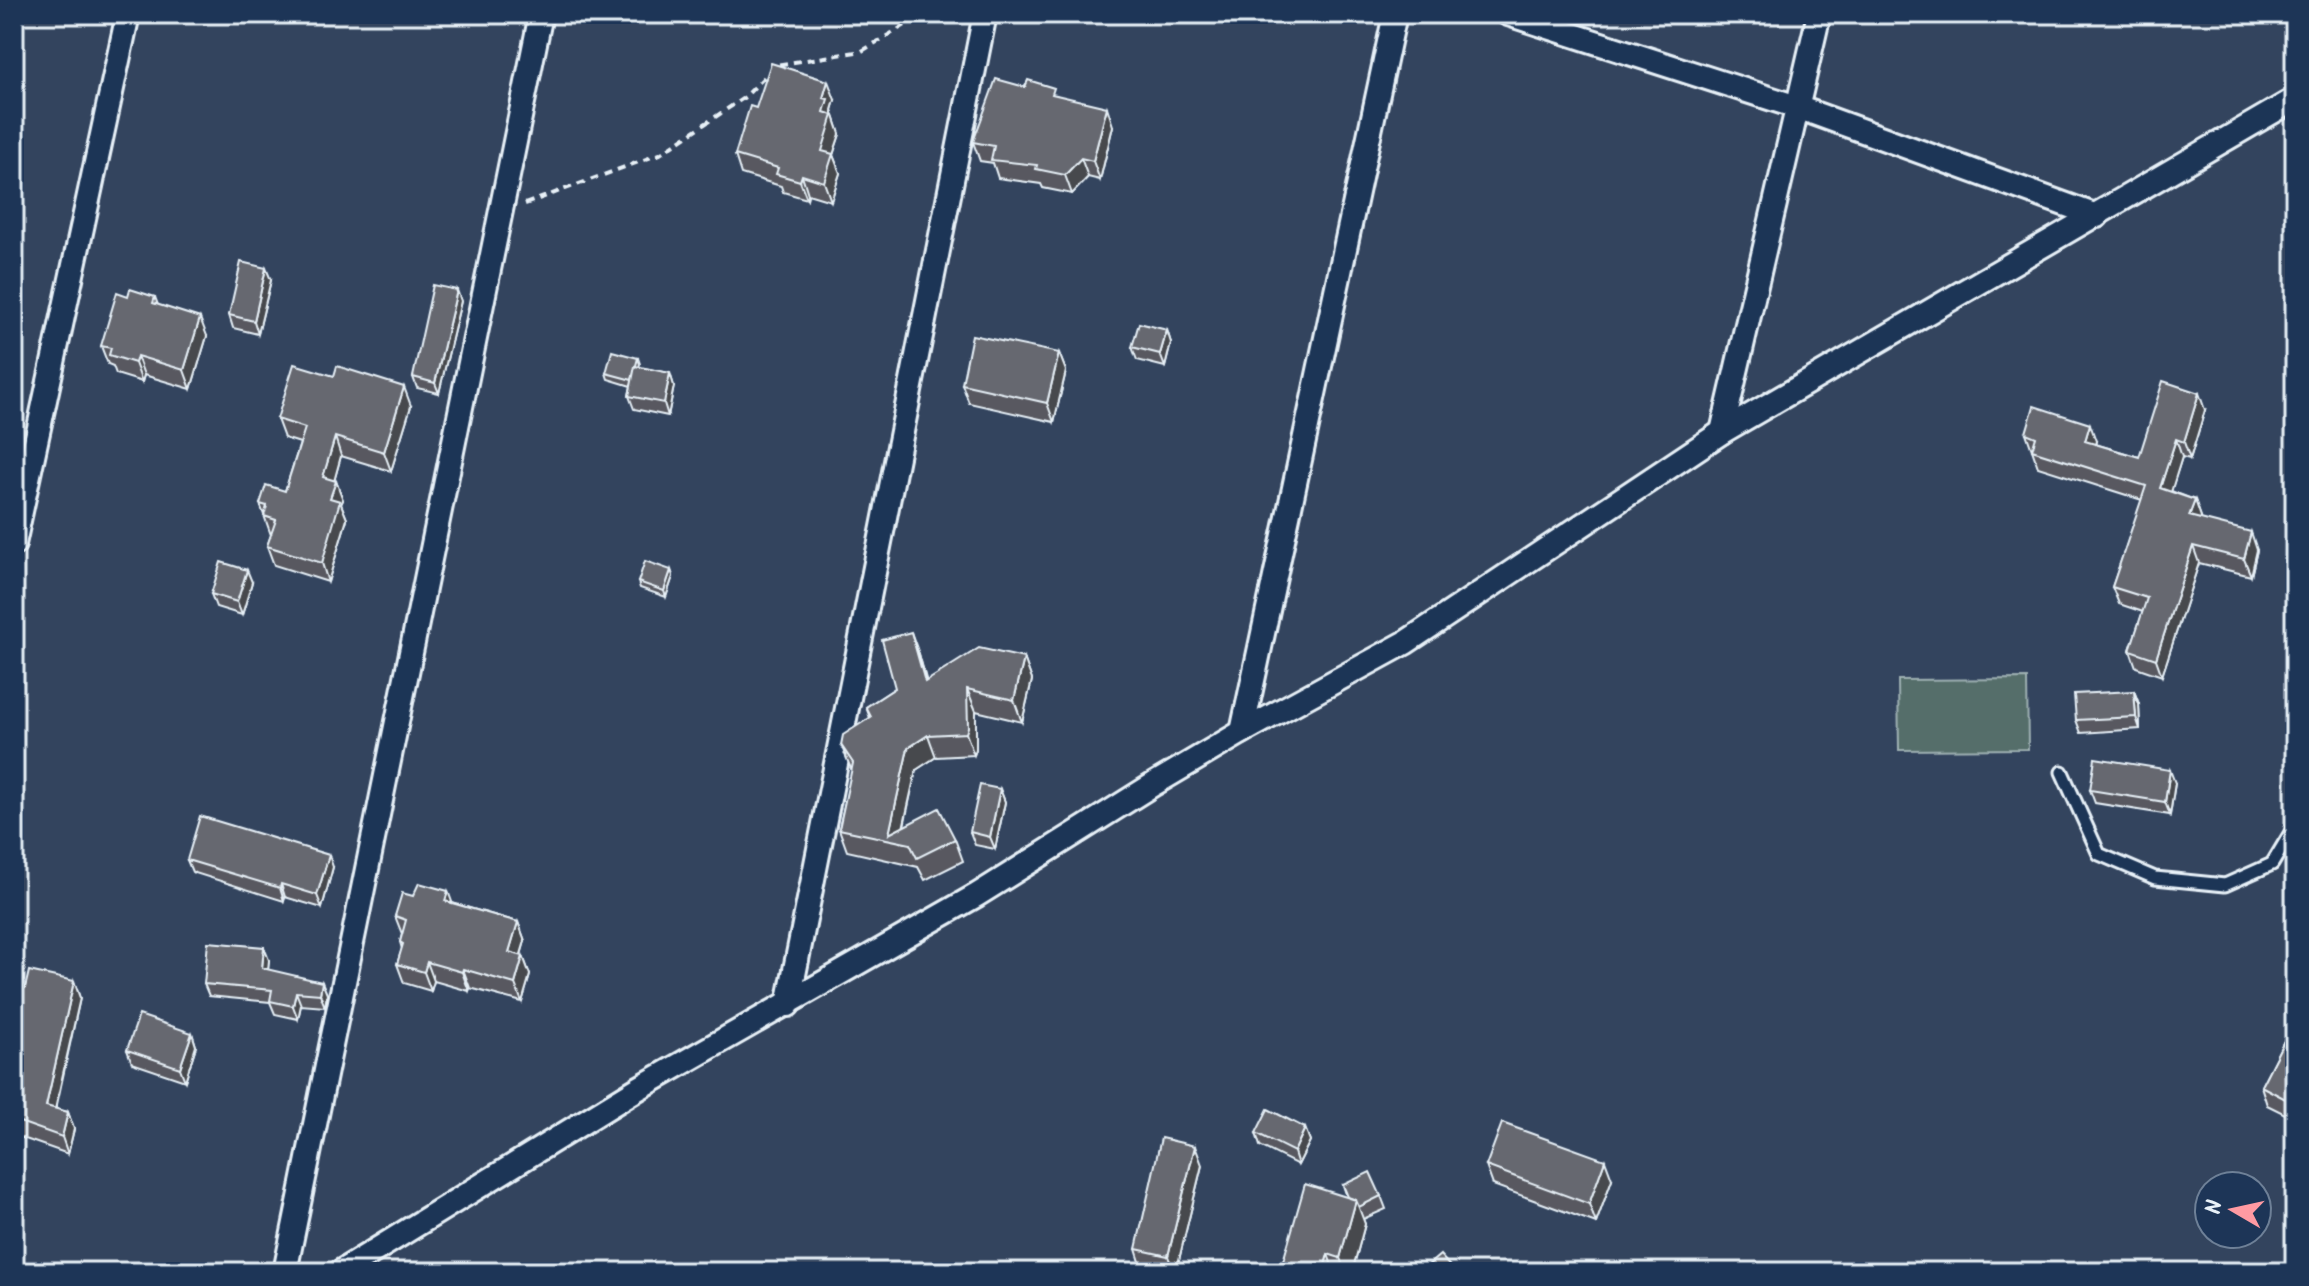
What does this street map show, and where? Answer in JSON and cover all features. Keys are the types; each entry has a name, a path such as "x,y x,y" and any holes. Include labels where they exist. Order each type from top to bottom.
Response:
{"street":[{"path":"14,544 128,14"},
{"path":"285,1272 541,14"},
{"path":"788,1005 985,14"},
{"path":"1242,732 1395,14"},
{"path":"1508,14 1797,107 2097,216"},
{"path":"1722,432 1819,14"},
{"path":"340,1272 639,1088 977,895 1242,732 1405,643 1722,432 2295,99"}],"lane":[{"path":"2062,772 2099,854 2155,878 2225,885 2272,864 2295,826"}],"path":[{"path":"500,213 660,154 745,97 776,65 862,51 930,14"}],"green space":[{"path":"2027,679 2028,749 1899,750 1898,680"}],"building":[{"path":"771,63 828,81 823,98 828,99 824,112 833,115 822,151 833,154 824,182 802,175 800,181 776,174 778,168 735,155 750,106 756,108"},
{"path":"996,79 1025,87 1028,80 1054,88 1052,94 1107,107 1093,161 1081,158 1065,175 1036,169 1037,165 991,160 994,146 973,142"},
{"path":"241,262 266,268 254,321 229,315"},
{"path":"433,285 457,290 435,383 413,377"},
{"path":"130,289 155,297 153,303 200,318 184,370 137,356 135,363 109,355 111,348 101,346 117,292 128,296"},
{"path":"1139,323 1167,330 1160,354 1132,347"},
{"path":"972,335 1059,353 1047,403 962,384"},
{"path":"612,351 638,358 632,380 606,373"},
{"path":"294,364 334,376 337,366 404,387 384,452 335,437 323,477 336,481 330,498 340,501 322,563 267,546 276,520 264,516 267,506 260,504 266,485 285,491 305,428 277,419"},
{"path":"635,366 670,373 664,403 629,396"},
{"path":"2163,381 2199,393 2184,442 2176,439 2160,488 2195,500 2189,516 2251,532 2244,559 2193,546 2156,659 2130,650 2147,598 2112,587 2146,486 2032,450 2036,437 2026,433 2034,406 2090,424 2085,441 2139,457"},
{"path":"645,561 671,570 664,591 638,582"},
{"path":"221,562 247,570 237,602 211,594"},
{"path":"911,632 925,682 979,648 1024,658 1014,700 967,689 966,733 928,735 908,748 889,834 939,808 955,839 917,858 910,844 839,829 853,763 841,745 843,735 871,717 866,707 895,688 882,640"},
{"path":"2134,691 2136,717 2076,720 2074,694"},
{"path":"2095,758 2170,770 2165,802 2090,790"},
{"path":"980,785 1000,789 990,837 970,832"},
{"path":"200,816 329,855 317,895 281,884 280,888 187,860"},
{"path":"419,883 448,891 445,901 518,922 509,952 523,956 515,984 427,962 424,972 397,964 406,920 395,916 402,893 413,896"},
{"path":"208,942 264,947 262,968 322,982 320,994 296,992 293,1006 270,1001 272,990 204,984"},
{"path":"29,971 74,981 46,1106 68,1112 62,1137 14,1120 14,986 25,988"},
{"path":"139,1015 192,1033 180,1068 127,1050"},
{"path":"2295,1019 2295,1104 2261,1086"},
{"path":"1268,1109 1305,1128 1294,1152 1256,1133"},
{"path":"1502,1123 1605,1160 1589,1204 1486,1166"},
{"path":"1161,1138 1195,1146 1168,1256 1136,1249"},
{"path":"1370,1172 1381,1196 1359,1207 1356,1200 1348,1197 1343,1185"},
{"path":"1305,1184 1356,1200 1340,1258 1328,1254 1323,1272 1280,1272"},
{"path":"1440,1255 1455,1272 1420,1272"}]}
